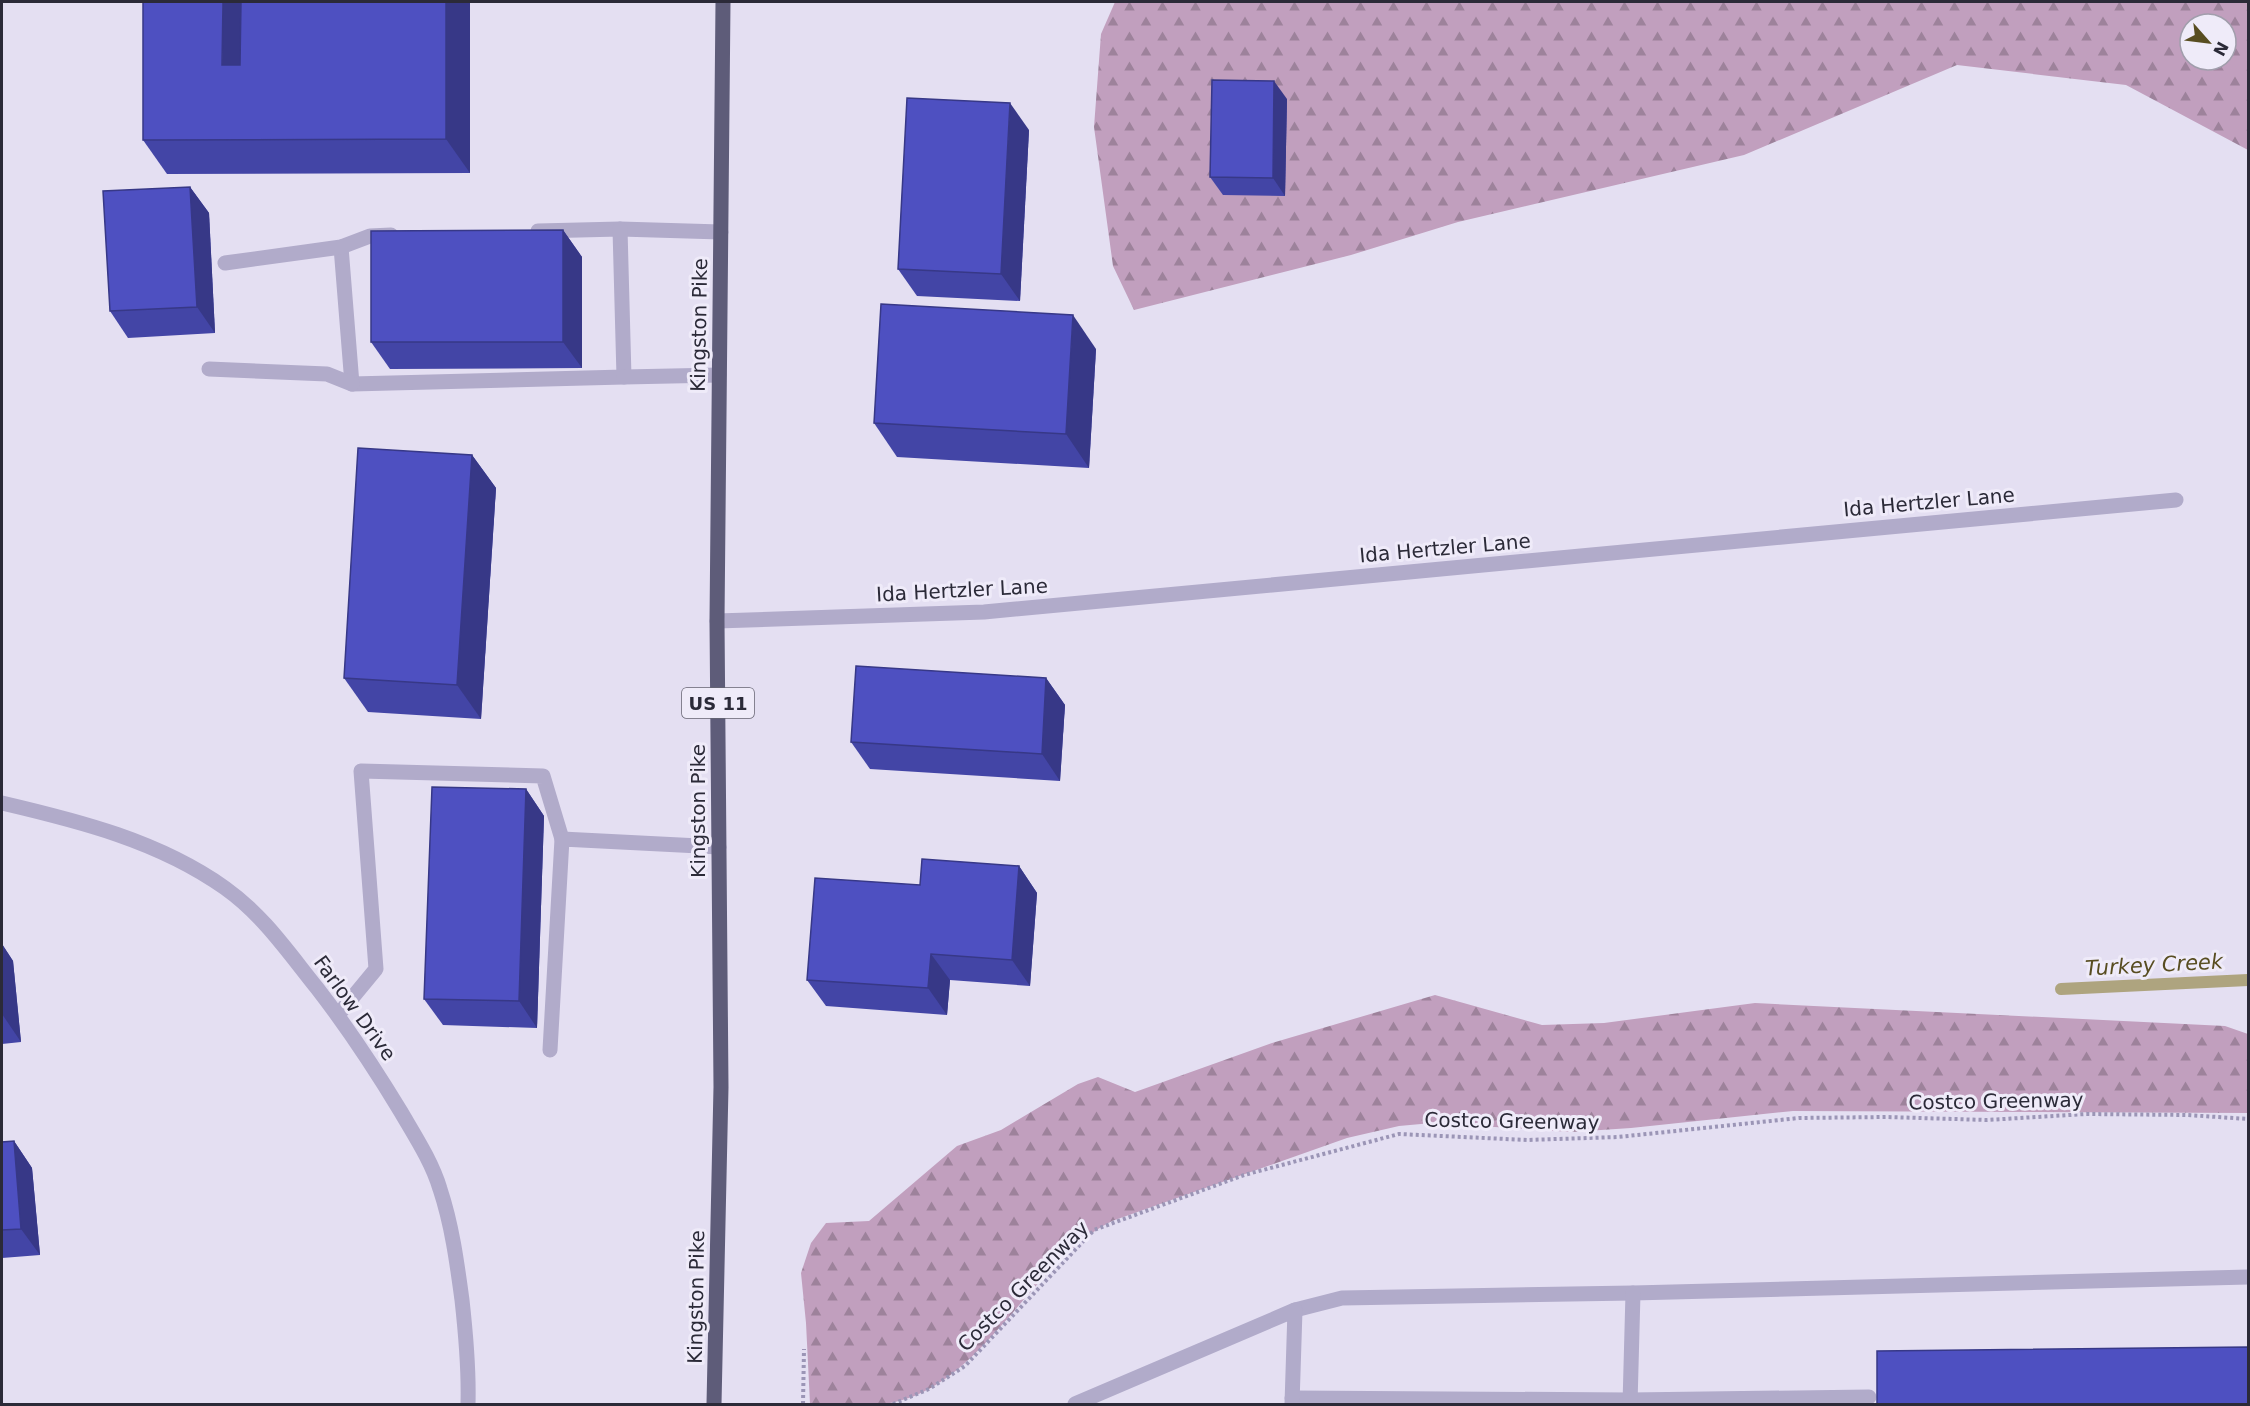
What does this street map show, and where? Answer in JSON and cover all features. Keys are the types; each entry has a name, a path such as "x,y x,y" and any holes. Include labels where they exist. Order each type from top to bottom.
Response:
{"main road":[{"name":"Kingston Pike","path":"714,1404 721,1087 717,621 723,2"}],"street":[{"path":"525,231 620,229 721,232"},
{"path":"620,229 624,377"},
{"path":"225,263 341,247 370,236 406,235"},
{"path":"341,247 352,384"},
{"path":"209,369 327,374 352,384 719,375"},
{"name":"Ida Hertzler Lane","path":"717,621 984,612 2176,500"},
{"path":"338,1015 376,969 361,771 543,776 562,839 550,1050"},
{"name":"Farlow Drive","path":"2,803 80,822 135,841 188,865 226,888 263,919 338,1015 372,1064 418,1141 440,1187 453,1236 459,1278 470,1367 468,1404"},
{"path":"562,839 719,847"},
{"path":"1075,1404 1295,1310 1342,1298 2248,1277"},
{"path":"1630,1402 1633,1293"},
{"path":"1295,1310 1292,1401 1630,1402 1869,1397"}],"path":[{"name":"Costco Greenway","path":"893,1404 929,1389 964,1366 1094,1230 1244,1175 1399,1134 1527,1140 1618,1137 1799,1118 1887,1117 1987,1120 2086,1114 2187,1115 2248,1119"},
{"path":"803,1404 804,1349"}],"green space":[{"path":"1115,2 2248,2 2248,150 2126,85 1957,65 1744,155 1458,222 1351,255 1134,310 1113,266 1094,127 1101,34"},
{"path":"1435,995 1542,1025 1604,1023 1755,1003 2225,1026 2248,1034 2248,1113 1793,1111 1571,1132 1432,1123 1399,1126 1347,1138 1112,1221 1082,1240 1055,1265 977,1351 949,1376 918,1394 884,1404 810,1404 801,1273 811,1243 826,1223 869,1221 957,1146 1001,1130 1078,1084 1098,1077 1135,1092 1272,1043"}],"building":[{"path":"143,2 223,2 222,65 240,65 241,2 446,2 446,139 143,140"},
{"path":"1212,80 1274,81 1273,178 1210,177"},
{"path":"907,98 1010,103 1001,274 898,269"},
{"path":"190,187 197,307 110,311 103,191"},
{"path":"563,230 563,342 371,342 371,231"},
{"path":"881,304 1073,315 1066,434 874,423"},
{"path":"358,448 472,455 457,685 344,678"},
{"path":"856,666 1046,678 1042,754 851,742"},
{"path":"432,787 526,789 519,1001 424,999"},
{"path":"922,859 1019,866 1012,960 931,954 928,988 807,980 815,878 920,885"},
{"path":"14,1141 21,1229 2,1230 2,1142"},
{"path":"2248,1347 2248,1404 1877,1404 1877,1351"}],"waterway":[{"name":"Turkey Creek","path":"2061,989 2248,980"}]}
